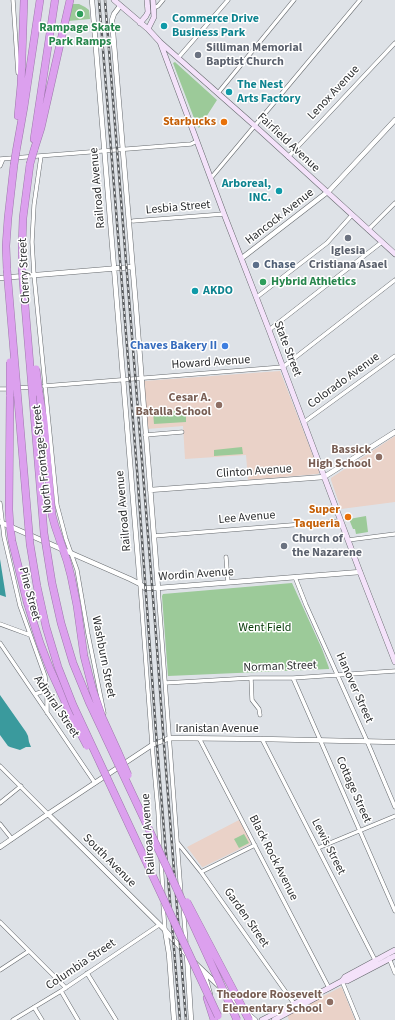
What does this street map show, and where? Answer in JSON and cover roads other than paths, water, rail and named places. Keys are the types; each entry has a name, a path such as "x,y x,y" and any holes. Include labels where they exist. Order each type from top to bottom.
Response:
{"highway":[{"path":"16,152 21,85 24,0"},
{"path":"40,0 14,165 6,246 30,544 39,600 52,646 68,692 125,817 202,974 218,1019"},
{"path":"55,0 23,218 22,269 44,537 49,569 69,650 85,694 238,1020"},
{"path":"33,151 41,128 70,0"},
{"path":"12,334 10,395 10,526 18,568 35,629 50,669 73,719 125,817"},
{"path":"30,363 36,369 40,393 44,422 51,510 55,526 67,551 85,660 92,690 150,833"},
{"path":"169,872 193,913 249,1020"}],"main road":[{"name":"Fairfield Avenue","path":"114,0 148,29 176,57 255,126 395,254"},
{"path":"140,23 148,12 147,0"},
{"path":"148,29 154,17 153,0"},
{"name":"State Street","path":"160,42 395,662"},
{"path":"167,60 170,56 176,57"},
{"path":"262,1020 317,997 319,993 342,981 346,977 388,956 395,950"},
{"path":"388,956 395,956"},
{"path":"274,1020 296,1006"}],"street":[{"path":"13,0 18,73"},
{"name":"Railroad Avenue","path":"92,0 158,811 165,930 174,1020"},
{"path":"154,8 163,0"},
{"path":"176,57 228,0"},
{"path":"218,93 294,0"},
{"path":"211,178 360,0"},
{"path":"120,6 114,14 112,20 170,738 191,1020"},
{"name":"Lenox Avenue","path":"288,157 395,43"},
{"name":"Hancock Avenue","path":"242,258 327,192 395,120"},
{"path":"0,166 2,159 191,144 197,141"},
{"name":"Cherry Street","path":"41,156 33,219 32,242 45,386"},
{"path":"368,230 395,203"},
{"name":"Lesbia Street","path":"133,222 224,214"},
{"path":"257,297 327,243 352,215"},
{"path":"269,330 382,242"},
{"path":"0,278 132,267"},
{"path":"283,366 395,280"},
{"name":"Colorado Avenue","path":"304,422 395,356"},
{"name":"Howard Avenue","path":"0,389 283,366"},
{"name":"North Frontage Street","path":"45,386 57,505 67,551"},
{"path":"145,435 182,432"},
{"name":"Clinton Avenue","path":"150,490 324,477 395,432"},
{"name":"Pine Street","path":"0,503 1,523 18,600 45,676 47,713"},
{"name":"Lee Avenue","path":"154,536 341,521"},
{"name":"Wordin Avenue","path":"1,523 140,584 144,588 360,572"},
{"path":"348,540 395,534"},
{"name":"Washburn Street","path":"67,551 76,570 105,718 124,763"},
{"path":"226,557 228,582"},
{"name":"Hanover Street","path":"294,577 395,807"},
{"path":"0,624 30,635"},
{"name":"Admiral Street","path":"0,643 95,783"},
{"name":"Norman Street","path":"165,683 251,678 293,678 395,671"},
{"path":"251,678 252,700 259,709 260,715"},
{"name":"Cottage Street","path":"293,678 395,911"},
{"path":"35,694 44,691 46,687"},
{"name":"Iranistan Avenue","path":"0,847 152,745 170,738 395,742"},
{"name":"Black Rock Avenue","path":"199,738 329,988"},
{"name":"Lewis Street","path":"262,739 376,962"},
{"name":"South Avenue","path":"0,766 165,930 202,974 255,1020"},
{"path":"0,803 21,786"},
{"path":"318,848 395,816"},
{"path":"0,824 12,839"},
{"name":"Garden Street","path":"177,841 201,872 296,1006"},
{"path":"201,872 254,845"},
{"path":"0,922 66,988"},
{"name":"Columbia Street","path":"13,1020 66,988 159,925"},
{"path":"0,970 29,951"},
{"path":"388,956 395,973"},
{"path":"87,974 116,1020"},
{"path":"342,981 358,1020"},
{"path":"61,991 78,1020"},
{"path":"34,1007 42,1020"}],"water":[{"path":"0,559 6,597 0,595"},
{"path":"0,695 26,732 31,747 26,747 20,750 10,747 0,735"}],"railway":[{"path":"99,0 137,470 157,746 180,1020"},
{"path":"105,0 186,1020"}],"place":[{"name":"Rampage Skate Park Ramps","path":"80,14"},
{"name":"Commerce Drive Business Park","path":"164,26"},
{"name":"Silliman Memorial Baptist Church","path":"198,55"},
{"name":"The Nest Arts Factory","path":"229,92"},
{"name":"Starbucks","path":"224,122"},
{"name":"Arboreal, INC.","path":"279,191"},
{"name":"Iglesia Cristiana Asael","path":"348,238"},
{"name":"Chase","path":"256,265"},
{"name":"Hybrid Athletics","path":"263,282"},
{"name":"AKDO","path":"195,291"},
{"name":"Chaves Bakery II","path":"225,346"},
{"name":"Cesar A. Batalla School","path":"219,405"},
{"name":"Bassick High School","path":"379,457"},
{"name":"Super Taqueria","path":"348,517"},
{"name":"Church of the Nazarene","path":"284,546"},
{"name":"Theodore Roosevelt Elementary School","path":"330,1002"}],"park label":[{"name":"Went Field","path":"265,628"}]}
